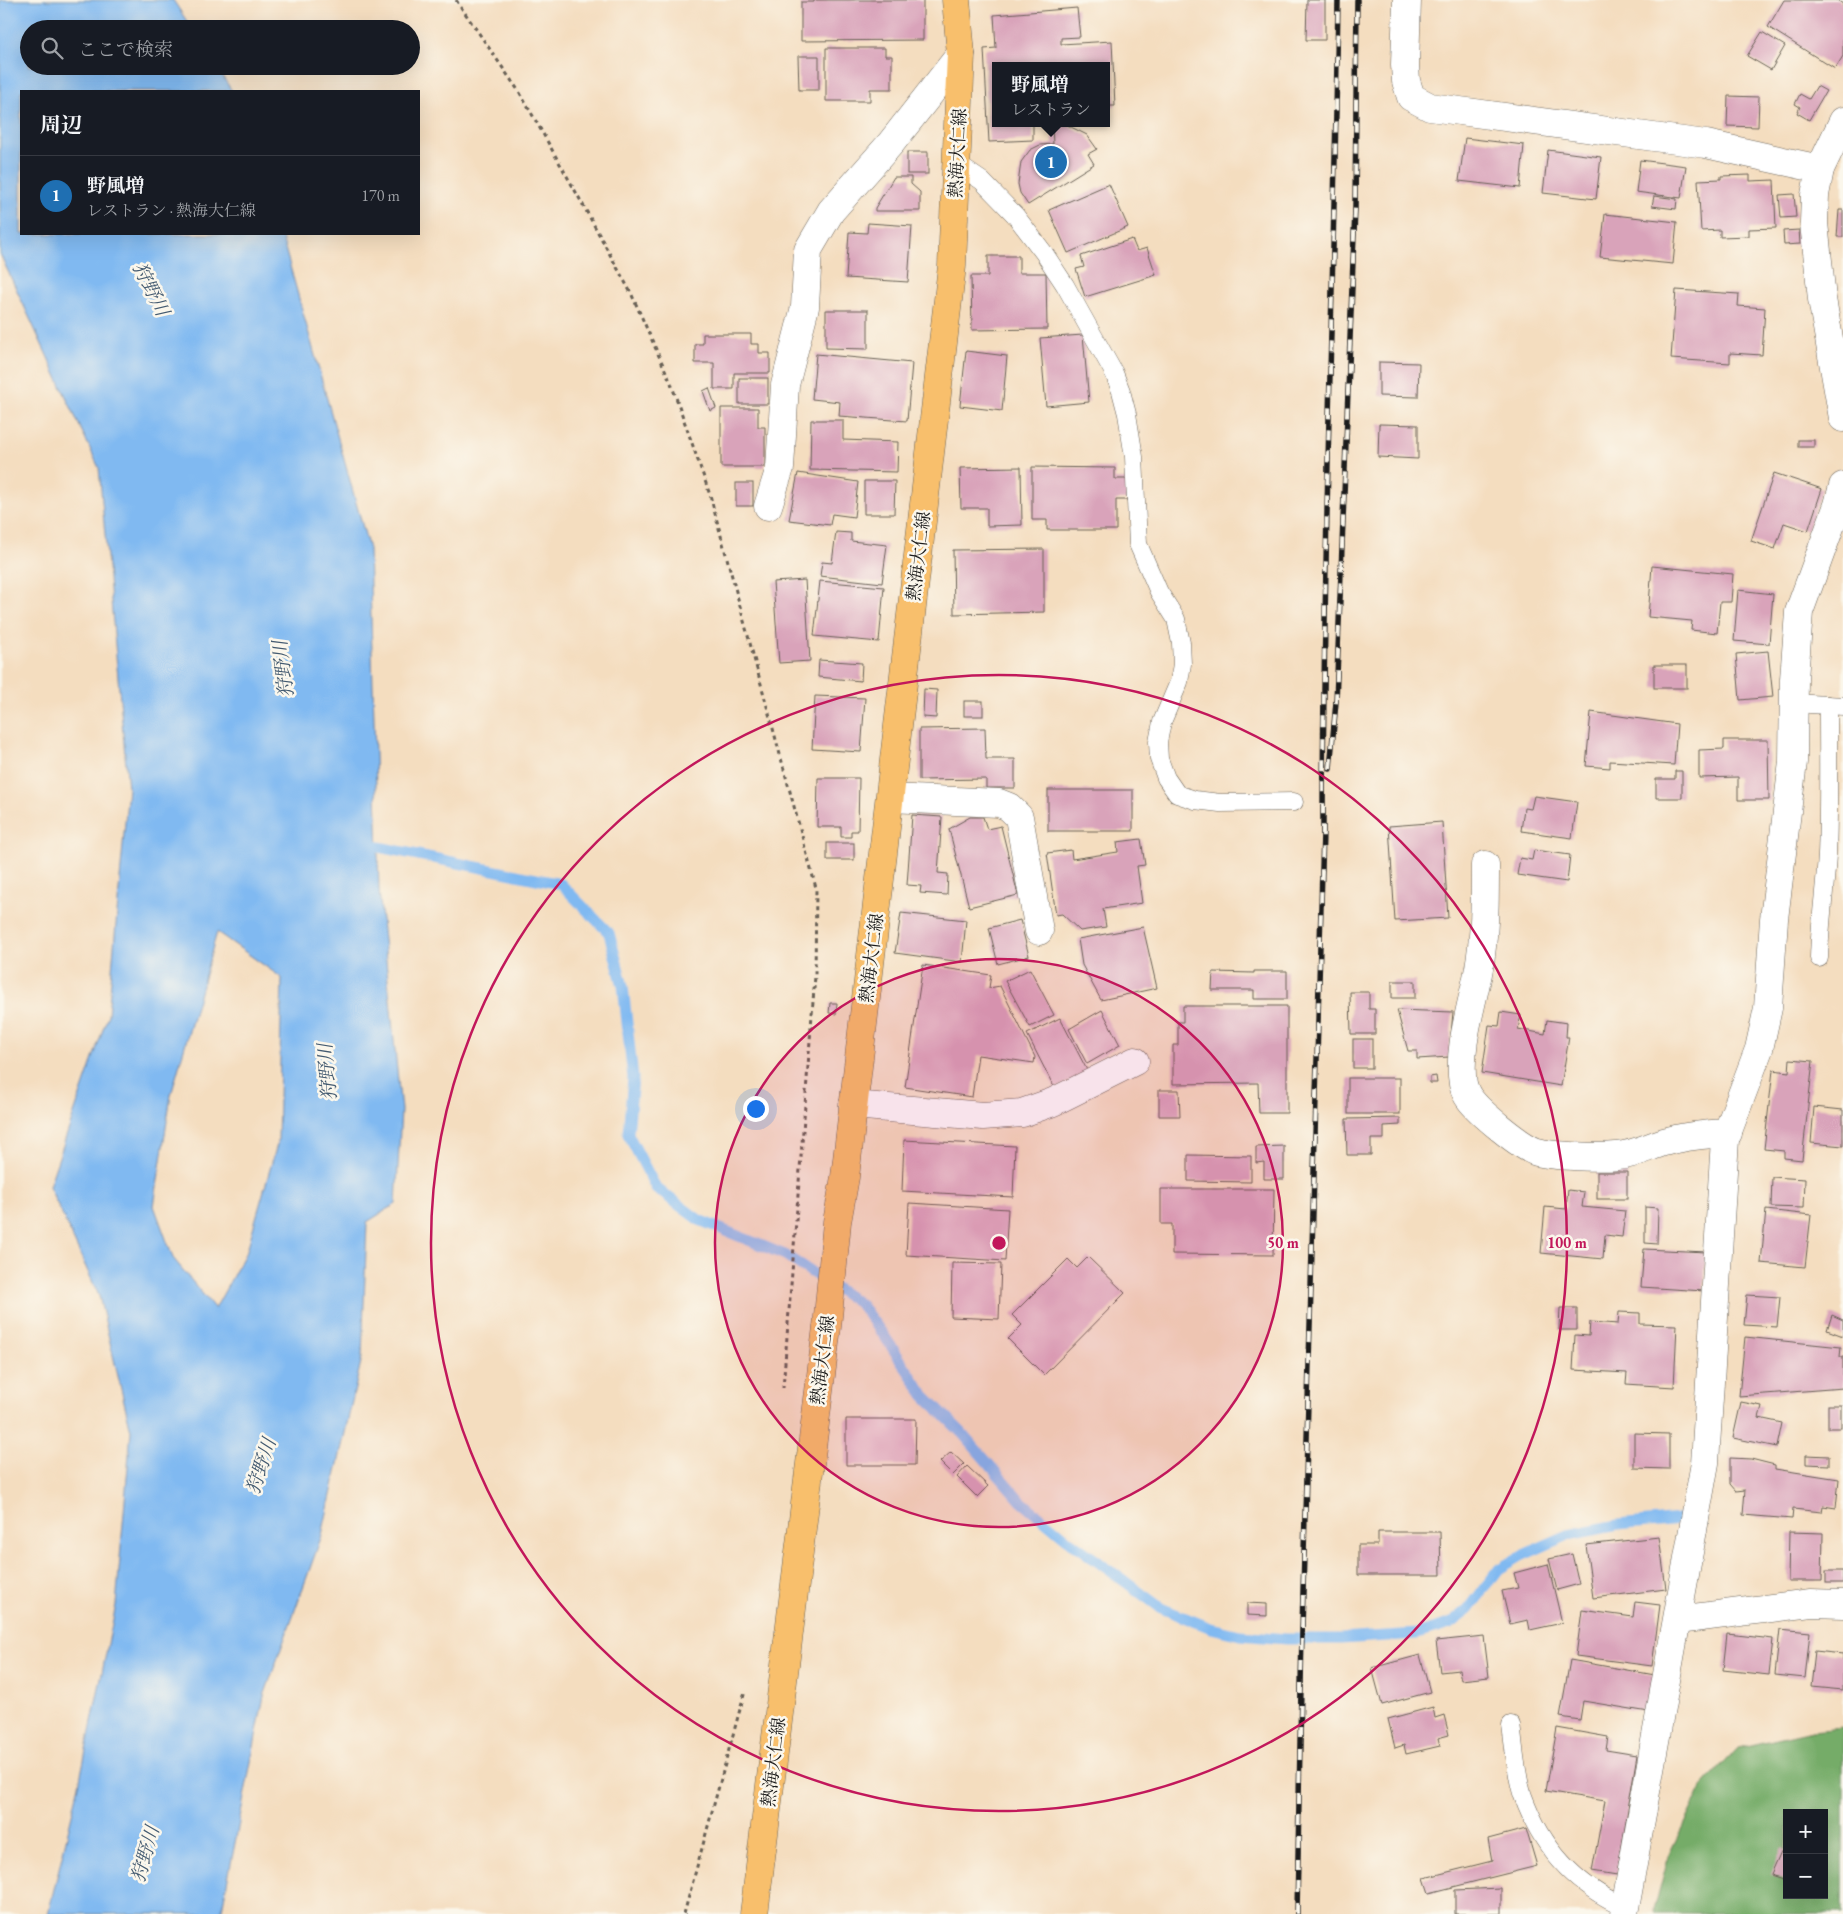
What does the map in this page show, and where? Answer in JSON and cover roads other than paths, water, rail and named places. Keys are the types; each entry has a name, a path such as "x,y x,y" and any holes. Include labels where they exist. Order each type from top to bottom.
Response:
{"main road":[{"name":"熱海大仁線","path":"754,1914 827,1327 837,1222 845,1177 952,266 961,54 956,0"}],"street":[{"path":"1407,0 1406,81 1411,97 1430,108 1706,144 1820,169"},
{"path":"768,506 780,468 785,385 805,307 808,250 831,212 891,143 961,54"},
{"path":"1843,121 1820,169 1815,195 1814,224 1822,299 1843,418"},
{"path":"1625,1911 1705,1463 1726,1139 1759,1049 1768,1008 1774,919 1793,762 1799,612 1838,505 1843,486"},
{"path":"890,798 999,803 1010,807 1019,817 1038,931"},
{"path":"1485,865 1485,920 1479,967 1461,1064 1468,1097 1486,1116 1511,1136 1536,1152 1616,1156 1639,1152 1662,1143 1697,1134 1728,1132"},
{"path":"853,1105 982,1116 1022,1113 1053,1102 1135,1061"},
{"path":"1678,1620 1811,1604 1843,1604"}],"lane":[{"path":"956,164 982,181 1015,215 1044,253 1065,285 1114,373 1120,390 1127,414 1134,457 1138,544 1159,592 1176,619 1181,643 1182,664 1179,682 1162,722 1158,742 1159,759 1166,778 1177,794 1195,800 1220,804 1294,802"},
{"path":"1794,703 1835,706 1819,958"},
{"path":"1511,1724 1522,1794 1538,1828 1559,1861 1585,1885 1625,1911"}],"water":[{"name":"狩野川","path":"0,0 173,0 186,20 20,20 20,75 222,75 231,90 20,90 20,235 281,235 369,549 379,890 401,1110 396,1204 367,1222 362,1357 322,1535 264,1696 221,1914 48,1914 77,1794 116,1605 131,1431 99,1296 49,1186 108,1015 128,788 99,468 0,254","holes":["217,932 282,978 278,1141 247,1250 215,1309 173,1258 154,1206 171,1095"]}],"waterway":[{"path":"364,844 561,884 609,933 623,986 633,1078 628,1134 656,1188 699,1220 785,1255 860,1304 924,1395 962,1433 1021,1501 1067,1539 1161,1608 1211,1628 1240,1635 1286,1639 1341,1639 1417,1634 1450,1624 1468,1610 1499,1569 1521,1556 1568,1535 1618,1525 1679,1519"}],"railway":[{"path":"1297,1914 1302,1630 1323,831 1323,727 1338,0"},
{"path":"1330,769 1336,702 1355,209 1357,0"}],"place":[{"name":"野風増","path":"1051,162"}]}
